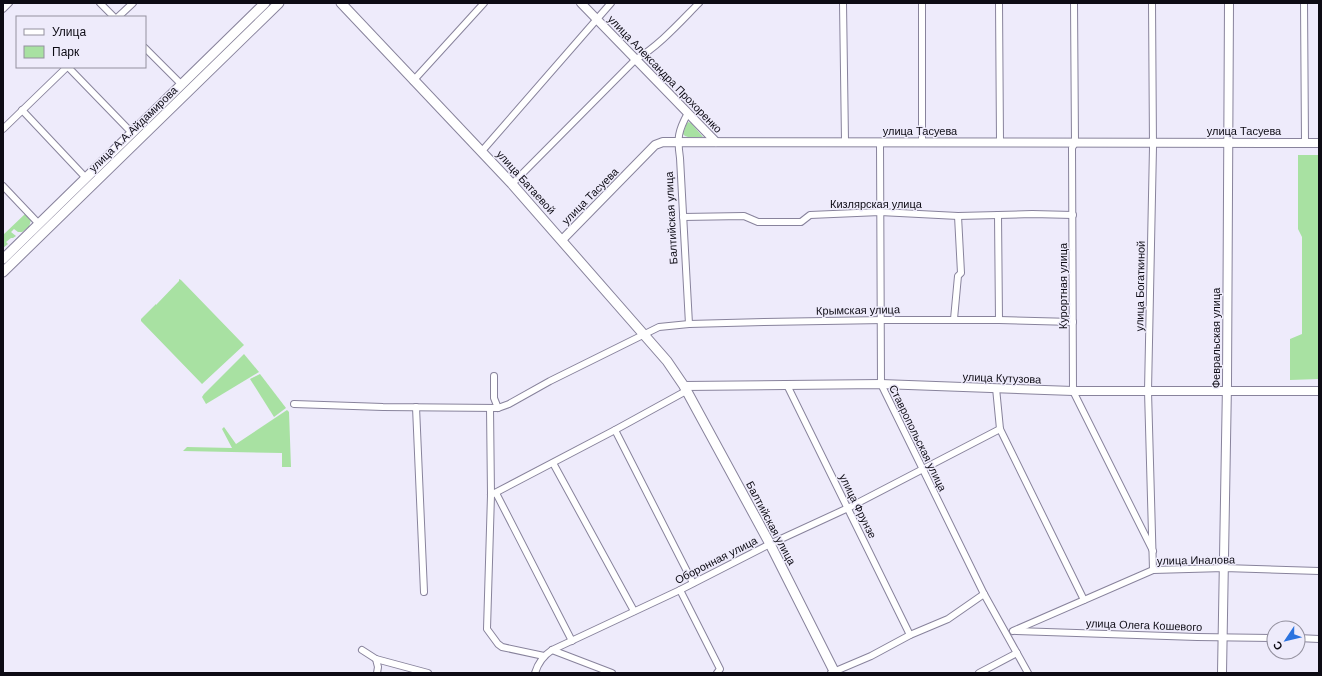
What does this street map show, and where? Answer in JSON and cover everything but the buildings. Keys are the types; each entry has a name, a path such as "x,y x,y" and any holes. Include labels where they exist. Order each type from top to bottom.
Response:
{"main road":[{"name":"улица А.А.Айдамирова","path":"3,259 265,3"},
{"name":"улица А.А.Айдамирова","path":"3,272 279,3"},
{"name":"улица Батаевой","path":"340,3 512,184 645,335 667,361 685,388"},
{"name":"Балтийская улица","path":"685,388 770,544 833,672"}],"street":[{"path":"3,9 9,3"},
{"path":"100,3 113,16"},
{"path":"119,16 133,3"},
{"path":"413,81 484,3"},
{"name":"улица Александра Прохоренко","path":"581,3 716,142"},
{"path":"482,151 610,3"},
{"path":"512,184 636,59 646,54 699,3"},
{"path":"843,3 845,141"},
{"path":"922,3 922,142"},
{"path":"999,3 1000,142"},
{"name":"Курортная улица","path":"1074,3 1075,143 1072,148 1073,391 1153,551"},
{"name":"улица Богаткиной","path":"1152,3 1153,142 1148,391 1153,570"},
{"name":"Февральская улица","path":"1222,673 1227,391 1229,3"},
{"path":"1304,3 1305,142"},
{"path":"146,49 182,85"},
{"path":"3,129 66,68"},
{"path":"68,68 132,133"},
{"path":"22,110 86,178"},
{"name":"Балтийская улица","path":"688,113 679,132 678,142 689,324"},
{"name":"улица Тасуева","path":"562,240 655,145 663,142 845,141 1319,143"},
{"name":"Ставропольская улица","path":"880,142 881,384 984,594 1028,673"},
{"path":"3,186 39,224"},
{"name":"Кизлярская улица","path":"682,217 744,216 758,222 801,222 810,215 880,212 958,216 1032,214 1073,215"},
{"path":"998,215 999,320"},
{"path":"954,320 958,276 961,273 958,216"},
{"name":"Крымская улица","path":"498,408 659,327 689,324 805,321 999,320 1073,322"},
{"path":"294,404 382,407 498,408 494,398 494,376"},
{"name":"улица Кутузова","path":"685,388 881,384 1073,391 1319,391"},
{"name":"улица Фрунзе","path":"787,385 910,635"},
{"path":"493,494 615,430 685,388"},
{"path":"996,388 1000,429 1084,600"},
{"path":"416,407 424,592"},
{"path":"490,408 493,494 487,629 502,647 544,656"},
{"name":"Оборонная улица","path":"535,673 538,664 544,656 552,650 572,642 680,590 770,544 848,508 1000,429"},
{"path":"615,430 693,583"},
{"path":"553,463 634,611"},
{"path":"493,494 572,642"},
{"name":"улица Иналова","path":"1013,631 1153,570 1224,568 1319,570"},
{"path":"680,590 720,669 717,673"},
{"path":"833,672 872,656 910,635 948,618 984,594"},
{"path":"1005,632 1013,631"},
{"name":"улица Олега Кошевого","path":"1013,631 1222,638 1266,638"},
{"path":"1306,638 1319,639"},
{"path":"362,650 376,659 428,673"},
{"path":"552,650 612,673"},
{"path":"979,673 1017,653"},
{"path":"376,659 378,667 377,673"}],"green space":[{"path":"688,122 691,123 703,137 688,137 683,134"},
{"path":"1298,155 1319,155 1319,379 1290,380 1290,339 1302,334 1302,237 1298,229"},
{"path":"25,214 31,220 29,227 22,232 18,232 14,229 11,232 16,236 6,242 8,244 3,248 3,235"},
{"path":"179,279 244,345 202,384 141,321 141,319 179,281"},
{"path":"244,354 259,372 206,404 202,397 204,394"},
{"path":"260,374 286,408 274,417 250,379"},
{"path":"287,410 289,412 291,467 282,467 282,453 183,451 187,447 232,448 222,429 224,427 236,444"}]}
